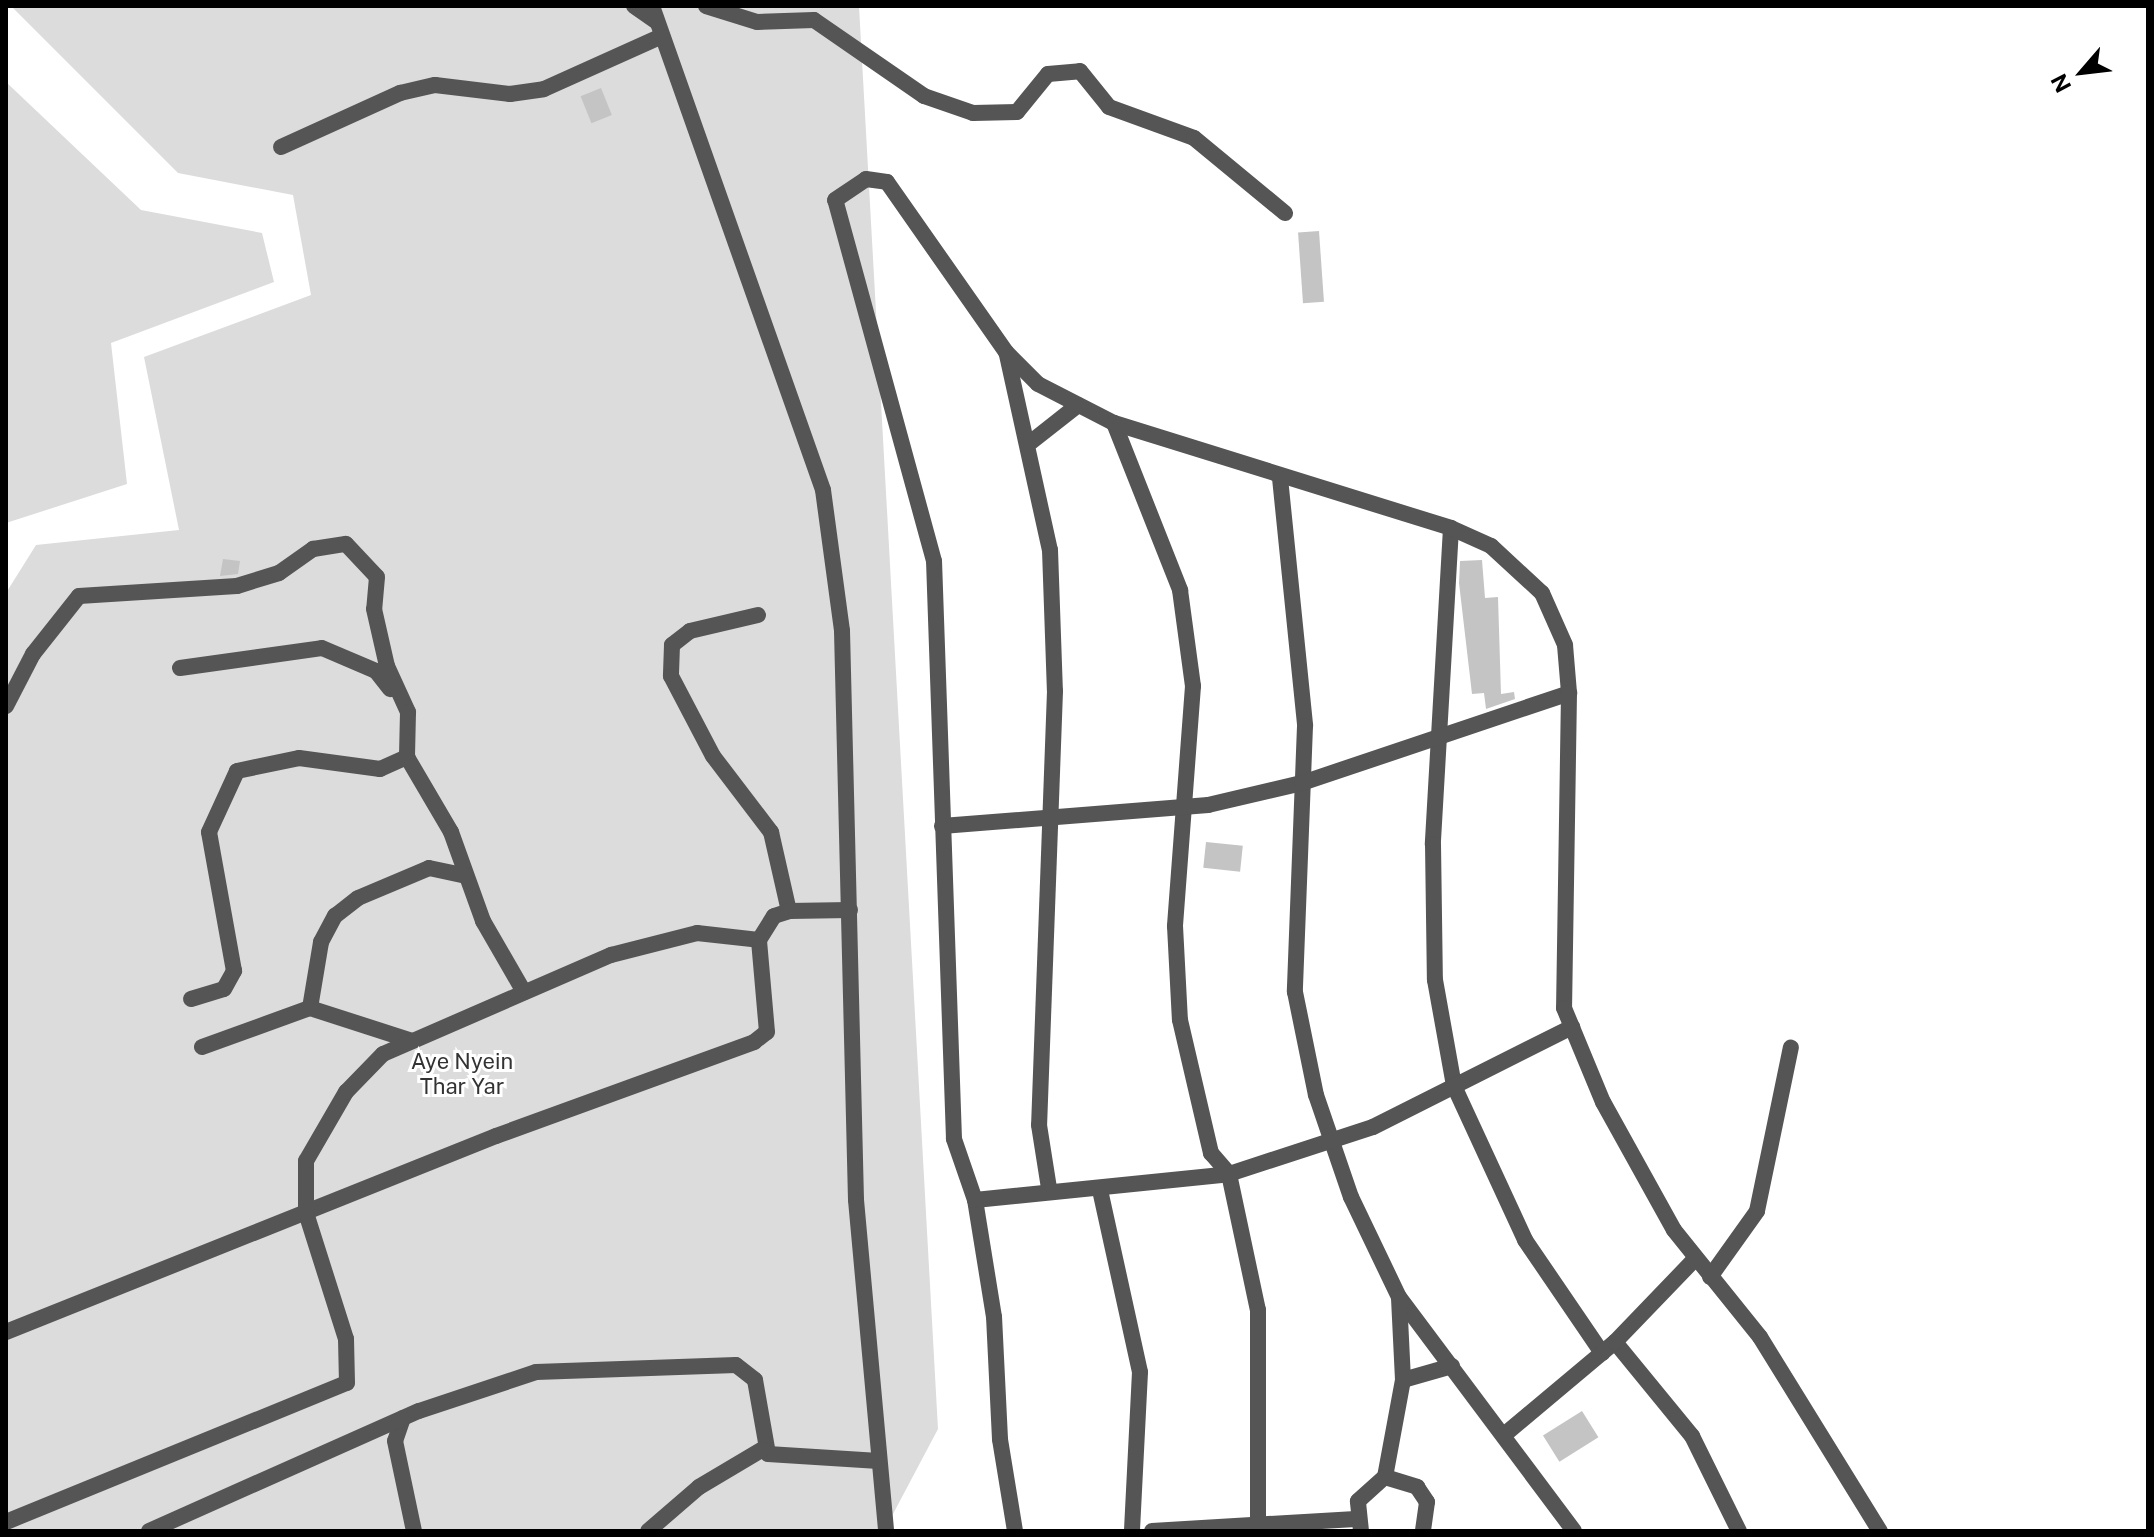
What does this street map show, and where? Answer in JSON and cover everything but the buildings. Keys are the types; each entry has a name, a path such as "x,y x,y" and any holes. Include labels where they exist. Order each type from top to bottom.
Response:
{"street":[{"path":"634,6 657,21 823,490 842,631 856,1200 886,1531"},
{"path":"706,6 757,22 814,20 924,96 973,113 1017,112 1048,74 1080,71 1109,107 1194,138 1285,213"},
{"path":"281,147 400,93 435,85 510,94 544,89 657,21"},
{"path":"1015,1531 975,1200 954,1139 934,561 835,200 866,179 887,182 1006,352 1038,384 1114,423 1280,478 1451,528 1491,546 1542,593 1565,645 1569,693 1561,969 1572,1027 1603,1102 1695,1259 1760,1337 1880,1531"},
{"path":"1006,352 1031,442 1050,550 1055,691 1047,813 1039,1125 1049,1188"},
{"path":"1031,442 1078,405"},
{"path":"1114,423 1180,590 1193,686 1175,926 1180,1020 1211,1153 1229,1174 1258,1310 1258,1526"},
{"path":"1280,478 1302,664 1302,783 1295,992 1331,1141 1399,1297 1574,1531"},
{"path":"1451,528 1442,736 1433,844 1435,980 1454,1086 1525,1240 1608,1347 1692,1436 1739,1531"},
{"path":"6,706 33,654 79,596 237,586 279,573 313,549 346,544 377,577 374,609 387,666 408,712 407,757 451,832 466,876 524,992"},
{"path":"758,615 690,631 672,645 671,676 713,756 771,832 789,911"},
{"path":"180,668 322,648 376,671 408,712"},
{"path":"942,826 1047,813 1182,808 1302,783 1569,693"},
{"path":"191,999 224,989 234,971 209,832 237,771 299,758 380,769 407,757"},
{"path":"310,1008 321,942 335,916 418,872 466,876"},
{"path":"6,1332 306,1213 754,1042 767,1032 759,940 774,916 789,911 850,910"},
{"path":"6,1522 347,1383 346,1339 306,1213 306,1161 319,1133 383,1054 611,955 697,933 759,940"},
{"path":"202,1047 310,1008 412,1041"},
{"path":"975,1200 1049,1188 1100,1190 1229,1174 1331,1141 1454,1086 1572,1027"},
{"path":"1710,1277 1757,1211 1791,1047"},
{"path":"1100,1190 1140,1372 1132,1531"},
{"path":"1504,1435 1608,1347 1695,1259"},
{"path":"1152,1531 1358,1525 1358,1501 1385,1477 1403,1380 1399,1297"},
{"path":"149,1531 403,1418 518,1375 736,1365 755,1380 763,1449"},
{"path":"1403,1380 1452,1366"},
{"path":"403,1418 395,1441 414,1531"},
{"path":"763,1449 778,1458 879,1461"},
{"path":"648,1531 699,1487 763,1449"},
{"path":"1385,1477 1417,1487 1427,1502 1423,1531"}],"green space":[{"name":"Aye Nyein Thar Yar","path":"11,6 859,6 938,1429 884,1531 6,1531 6,593 36,545 179,530 144,357 311,295 293,195 178,173"},
{"path":"6,82 141,210 262,233 274,282 111,343 127,484 6,523"}]}
